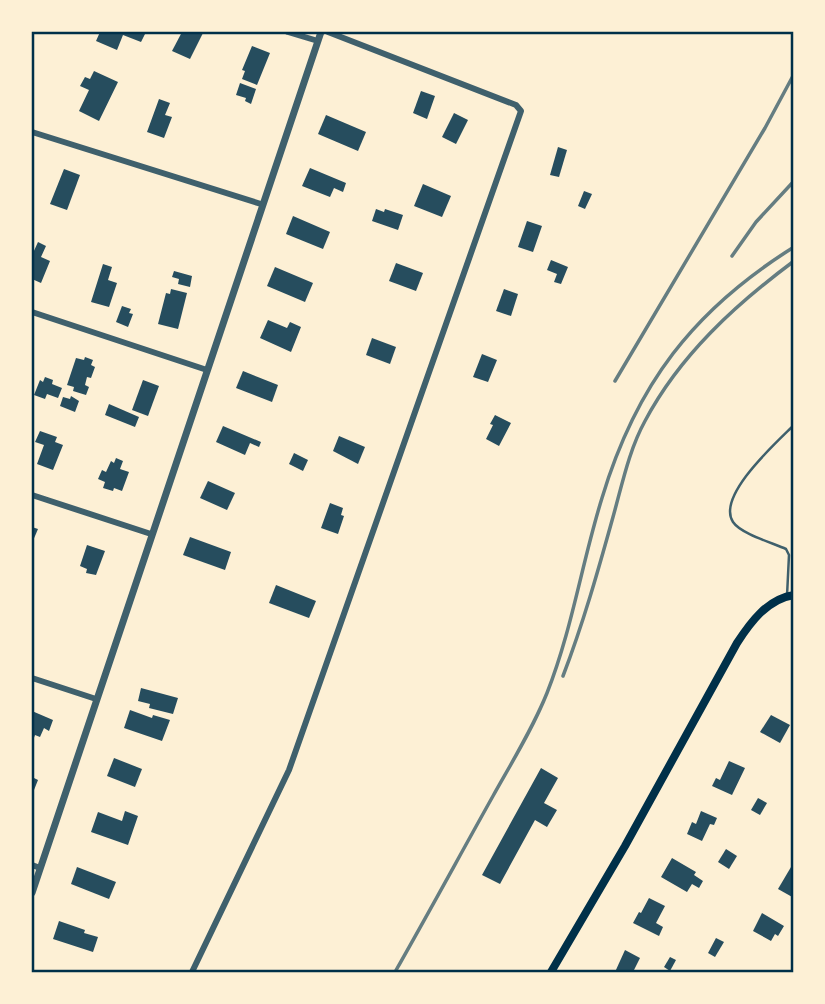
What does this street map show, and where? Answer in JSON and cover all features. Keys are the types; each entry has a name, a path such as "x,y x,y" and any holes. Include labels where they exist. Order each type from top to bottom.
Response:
{"main road":[{"path":"551,972 625,846 737,643 751,621 768,606 790,595"}],"street":[{"path":"288,32 317,41"},
{"path":"32,893 36,866 96,699 321,32"},
{"path":"192,972 289,770 521,111 516,105 328,32"},
{"path":"32,132 261,204"},
{"path":"32,312 207,370"},
{"path":"32,495 152,534"},
{"path":"32,678 96,699"}],"lane":[{"path":"790,595 789,555 786,549 740,529 731,521 730,510 744,477 793,425"}],"building":[{"path":"100,32 146,32 141,42 123,35 117,50 96,41"},
{"path":"182,32 203,33 190,59 172,51"},
{"path":"252,46 270,53 257,85 242,79 245,71 242,70"},
{"path":"94,71 118,82 99,121 79,111 89,90 80,86 85,77 90,79"},
{"path":"240,83 256,89 251,104 245,101 246,98 236,95"},
{"path":"421,91 435,96 427,119 413,113"},
{"path":"159,99 170,103 165,115 172,117 164,138 147,132"},
{"path":"454,113 468,120 456,144 442,137"},
{"path":"326,115 366,132 358,151 318,134"},
{"path":"558,147 567,150 559,177 550,175"},
{"path":"310,168 346,183 343,192 334,188 330,197 302,186"},
{"path":"64,169 80,175 67,210 50,204"},
{"path":"423,184 451,196 442,217 414,206"},
{"path":"584,191 592,194 585,209 578,206"},
{"path":"376,209 403,215 398,230 372,221"},
{"path":"293,216 330,232 323,249 286,234"},
{"path":"527,221 542,226 533,252 518,247"},
{"path":"38,242 46,246 41,257 50,261 41,283 32,279 32,253"},
{"path":"551,260 568,267 561,284 554,282 557,274 547,270"},
{"path":"396,263 423,273 416,291 389,281"},
{"path":"103,264 112,267 108,280 117,283 109,307 91,302"},
{"path":"275,267 313,283 305,302 267,286"},
{"path":"174,271 192,276 190,287 178,284 179,279 172,277"},
{"path":"171,289 187,293 178,329 158,324 166,293 170,294"},
{"path":"504,289 518,294 511,316 496,311"},
{"path":"122,306 131,309 129,313 133,314 128,327 116,322"},
{"path":"268,320 287,328 290,322 301,327 291,352 260,338"},
{"path":"372,338 396,347 390,364 366,355"},
{"path":"482,354 497,360 488,382 473,377"},
{"path":"85,357 93,360 91,365 95,367 91,378 87,377 85,385 89,387 86,395 73,391 74,387 67,385 76,358 84,360"},
{"path":"243,371 278,385 272,402 236,388"},
{"path":"45,377 62,388 58,398 47,394 45,399 34,395 40,380 43,382"},
{"path":"143,380 159,386 148,416 132,410"},
{"path":"71,396 79,401 75,412 60,406 63,397 70,399"},
{"path":"109,404 139,417 135,427 105,415"},
{"path":"495,415 511,423 499,446 486,439"},
{"path":"223,426 261,442 259,447 250,443 245,455 216,442"},
{"path":"40,431 57,437 55,442 63,445 53,470 37,464 44,445 35,442"},
{"path":"339,436 365,447 358,464 333,451"},
{"path":"294,453 308,460 303,471 289,464"},
{"path":"116,458 123,461 120,469 129,472 122,491 103,488 105,482 98,479 102,470 106,472 111,461 114,463"},
{"path":"208,481 235,493 227,510 200,498"},
{"path":"330,503 343,508 341,515 344,516 338,534 321,528"},
{"path":"32,527 38,529 32,543"},
{"path":"190,537 231,552 225,570 183,555"},
{"path":"87,545 105,551 96,575 86,573 87,569 80,566"},
{"path":"276,585 316,601 309,618 269,603"},
{"path":"141,688 178,698 173,714 149,708 150,704 138,701"},
{"path":"130,710 152,718 153,715 170,720 162,741 124,728"},
{"path":"32,711 53,720 49,731 44,728 40,737 35,735 32,743"},
{"path":"771,715 790,725 780,743 760,732"},
{"path":"114,758 142,769 135,787 107,776"},
{"path":"729,761 745,768 732,795 712,786 716,778 720,780"},
{"path":"541,768 558,778 544,803 557,810 547,827 535,820 500,884 482,875"},
{"path":"32,777 38,780 34,790 32,789"},
{"path":"758,798 767,803 760,815 751,810"},
{"path":"125,811 138,816 128,845 91,832 98,812 122,821"},
{"path":"701,811 717,818 714,825 710,824 702,841 687,834 692,822 696,824"},
{"path":"726,849 737,856 729,869 718,862"},
{"path":"672,858 696,872 694,875 703,881 699,888 692,884 687,892 661,877"},
{"path":"77,867 116,882 109,899 71,884"},
{"path":"791,867 794,869 794,898 778,889"},
{"path":"649,898 665,906 656,923 663,927 659,936 633,923"},
{"path":"762,913 784,926 771,941 753,931"},
{"path":"59,921 98,937 93,952 53,939"},
{"path":"716,938 724,942 715,957 708,953"},
{"path":"625,950 640,958 633,972 615,972"},
{"path":"670,957 676,960 670,971 664,967"}],"railway":[{"path":"615,381 765,128 794,74"},
{"path":"732,256 756,222 794,181"},
{"path":"395,972 522,745 541,706 556,669 602,498 632,420 651,386 698,324 758,271 794,247"},
{"path":"563,676 590,597 630,456 645,421 675,374 710,333 751,295 794,261"}]}
